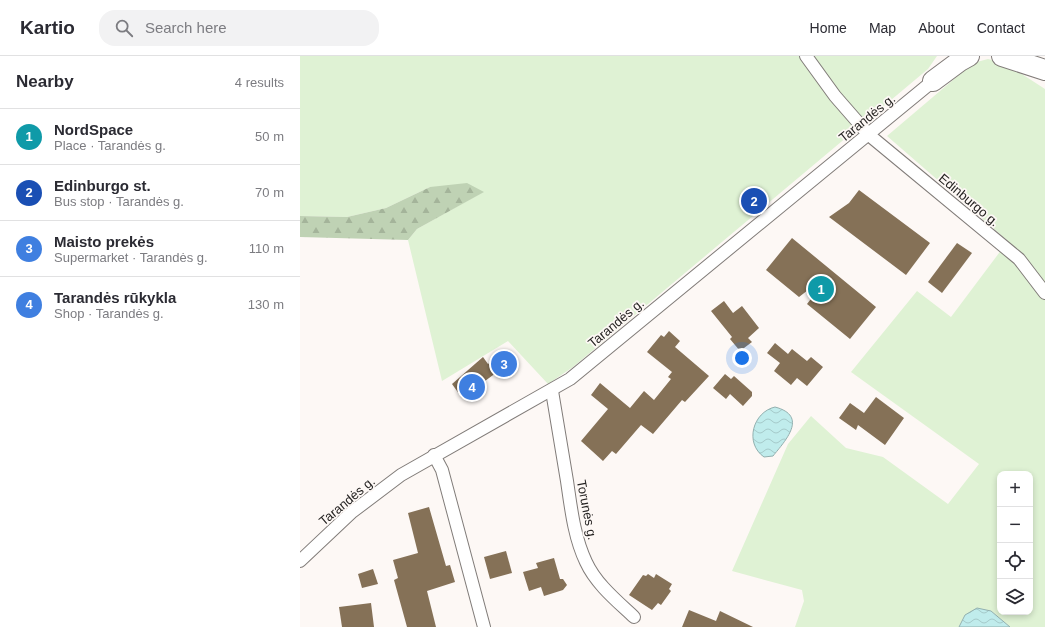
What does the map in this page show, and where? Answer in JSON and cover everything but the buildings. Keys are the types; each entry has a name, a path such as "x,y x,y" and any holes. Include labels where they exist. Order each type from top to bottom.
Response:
{"highway":[{"path":"933,81 948,56"},
{"path":"933,81 969,56"},
{"path":"1002,56 1045,69"},
{"path":"1027,56 1045,69"}],"street":[{"name":"Edinburgo g.","path":"806,56 835,96 869,135 1019,259 1045,293"},
{"name":"Tarandės g.","path":"300,561 355,510 401,475 434,455 552,391 570,379 933,81"},
{"name":"Torunės g.","path":"552,391 572,517 584,556 598,580 611,596 634,617"},
{"path":"434,455 442,470 484,627"}],"green space":[{"path":"300,56 937,56 928,69 573,367 548,384 508,341 442,381 408,240 417,229 483,192 430,187 386,208 347,217 300,216"},
{"path":"988,59 1005,63 1045,89 1045,627 1010,627 991,611 965,615 959,627 795,627 804,601 802,590 732,571 788,444 811,416 846,448 883,457 948,504 979,464 851,372 917,291 951,317 1008,241 887,136 973,63"},
{"path":"467,183 484,192 417,229 408,240 300,237 300,216 347,217 386,208 430,187"}],"water":[{"path":"775,407 785,411 791,416 791,429 788,436 773,456 764,457 754,444 754,429 761,415 767,410"},
{"path":"977,608 991,611 1010,627 959,627 965,615"}],"place":[{"name":"Edinburgo st.","path":"754,201"},
{"name":"NordSpace","path":"821,289"},
{"name":"Maisto prekės","path":"504,364"},
{"name":"Tarandės rūkykla","path":"472,387"}]}
